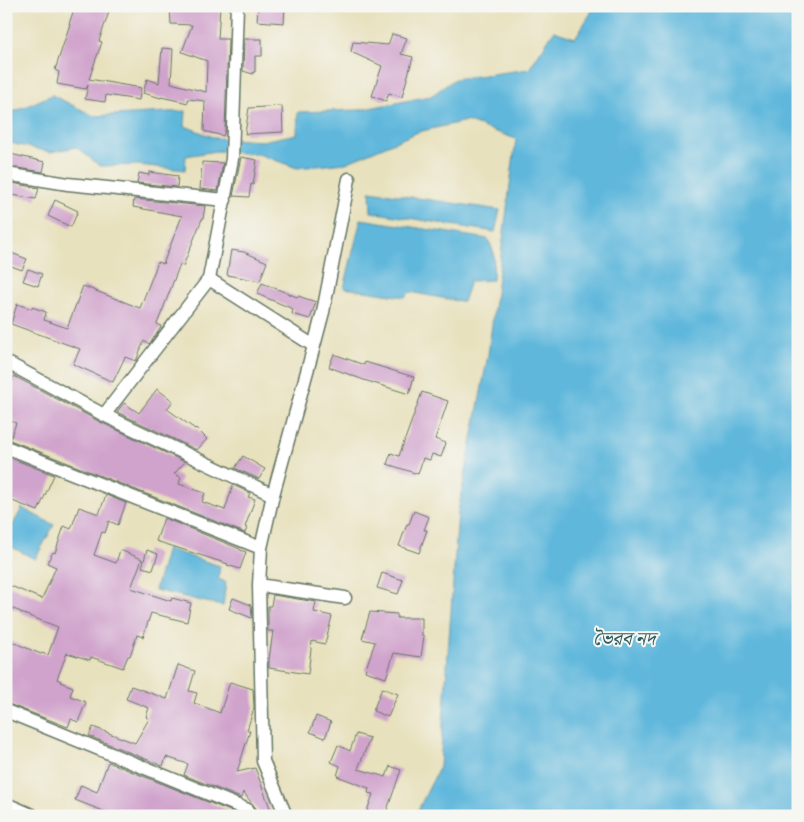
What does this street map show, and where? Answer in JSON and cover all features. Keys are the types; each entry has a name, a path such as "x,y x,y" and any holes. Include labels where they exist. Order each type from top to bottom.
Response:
{"street":[{"path":"104,415 209,279 232,158 237,6"},
{"path":"6,174 68,184 225,200"},
{"path":"286,816 263,761 261,548 272,495 323,312 349,179"},
{"path":"209,279 314,346"},
{"path":"6,362 104,415 272,495"},
{"path":"6,447 261,548"},
{"path":"260,584 345,598"},
{"path":"6,711 248,810 250,816"},
{"path":"6,804 34,816"}],"water":[{"name":"ভৈরব নদ","path":"592,6 798,6 798,816 415,816 440,766 458,512 488,355 516,139 466,121 418,132 346,163 297,168 258,154 216,151 186,156 185,170 138,165 100,166 76,147 50,152 6,142 6,115 52,95 94,116 186,111 185,126 215,138 262,141 297,134 298,112 359,110 431,96 455,79 529,69 554,31 575,38 591,13"},
{"path":"370,191 500,210 495,232 371,212"},
{"path":"361,219 488,239 494,253 493,280 470,281 463,302 410,292 405,297 344,288"},
{"path":"22,508 54,525 35,559 6,544 6,538"},
{"path":"167,549 220,566 218,579 226,582 223,606 155,590"}],"building":[{"path":"75,6 111,6 99,41 102,42 89,79 141,88 139,100 106,95 105,102 85,99 88,85 86,89 57,84 59,72 55,70"},
{"path":"170,6 220,6 218,39 228,39 225,131 223,136 204,131 205,101 188,99 188,103 143,93 147,79 159,83 162,48 173,49 171,83 206,92 207,61 182,52 192,25 171,24"},
{"path":"258,6 285,6 284,23 257,21"},
{"path":"392,34 407,38 401,54 413,57 402,97 389,93 386,101 372,96 382,66 351,52 353,42 388,45"},
{"path":"244,39 262,39 262,56 255,56 255,72 253,74 243,71"},
{"path":"282,106 283,132 245,134 249,108"},
{"path":"6,153 45,162 43,172 6,166"},
{"path":"241,157 257,160 249,197 233,196"},
{"path":"202,162 223,163 218,191 200,189"},
{"path":"149,172 178,176 177,187 137,183 139,173 149,175"},
{"path":"6,182 39,188 36,199 6,194"},
{"path":"134,199 205,206 203,219 183,266 180,264 157,324 161,326 160,329 149,344 144,341 136,361 125,357 113,382 73,364 80,349 11,324 17,304 46,312 44,320 67,328 83,286 140,308 158,262 163,264 182,216 133,207"},
{"path":"55,200 78,211 71,227 48,216"},
{"path":"231,250 244,252 267,262 260,281 227,275"},
{"path":"6,251 27,259 22,270 6,264"},
{"path":"28,269 42,274 38,286 23,281"},
{"path":"262,283 297,297 316,302 310,319 292,314 293,309 257,294"},
{"path":"334,354 364,365 365,362 414,377 409,394 329,367"},
{"path":"14,376 100,422 185,462 174,474 181,477 179,484 205,493 202,502 225,510 233,485 250,493 248,497 255,499 245,527 247,528 245,533 10,440 16,423 6,419 6,397"},
{"path":"157,389 173,401 167,409 196,428 207,439 197,450 117,412 124,403 139,413"},
{"path":"422,392 448,401 435,439 446,443 441,457 432,454 430,460 423,458 418,474 387,464 391,453 399,456"},
{"path":"243,456 265,469 259,479 235,468"},
{"path":"8,457 54,475 38,511 10,500 12,496 6,494 6,462"},
{"path":"106,495 126,503 118,525 109,521 105,533 102,532 94,555 116,563 120,550 142,559 131,588 171,601 172,598 191,603 187,622 151,613 143,637 137,635 130,656 128,656 123,668 91,657 90,660 67,653 57,679 73,687 70,696 86,702 78,722 71,719 68,727 6,703 6,650 10,641 48,655 58,627 6,606 6,584 42,599 56,567 47,563 53,552 55,553 64,526 71,529 79,507 99,514"},
{"path":"414,511 429,517 424,530 427,530 419,553 399,546"},
{"path":"164,518 246,552 240,569 156,541"},
{"path":"147,550 158,554 153,570 142,567"},
{"path":"382,573 403,580 398,594 377,588"},
{"path":"273,595 316,602 314,612 332,616 325,644 312,641 308,674 269,668 273,631 268,631 268,606 271,606"},
{"path":"233,598 251,605 252,618 229,609"},
{"path":"370,612 397,614 397,618 422,618 422,636 424,636 421,657 394,653 386,678 365,671 375,642 362,639"},
{"path":"178,665 195,671 189,691 197,693 194,703 220,713 230,682 253,689 254,708 247,730 250,731 237,772 255,768 273,816 262,816 243,792 241,798 184,775 188,764 166,757 163,766 89,736 93,727 135,743 149,719 146,717 149,708 126,699 131,686 167,699"},
{"path":"382,688 398,694 388,717 373,711"},
{"path":"316,716 331,722 325,738 310,732"},
{"path":"356,734 370,738 358,769 386,777 390,766 401,770 385,816 367,811 373,794 368,793 369,788 337,776 340,766 331,762 338,745 350,751"},
{"path":"108,762 235,813 234,816 116,816 75,800 81,785 97,792"}]}
